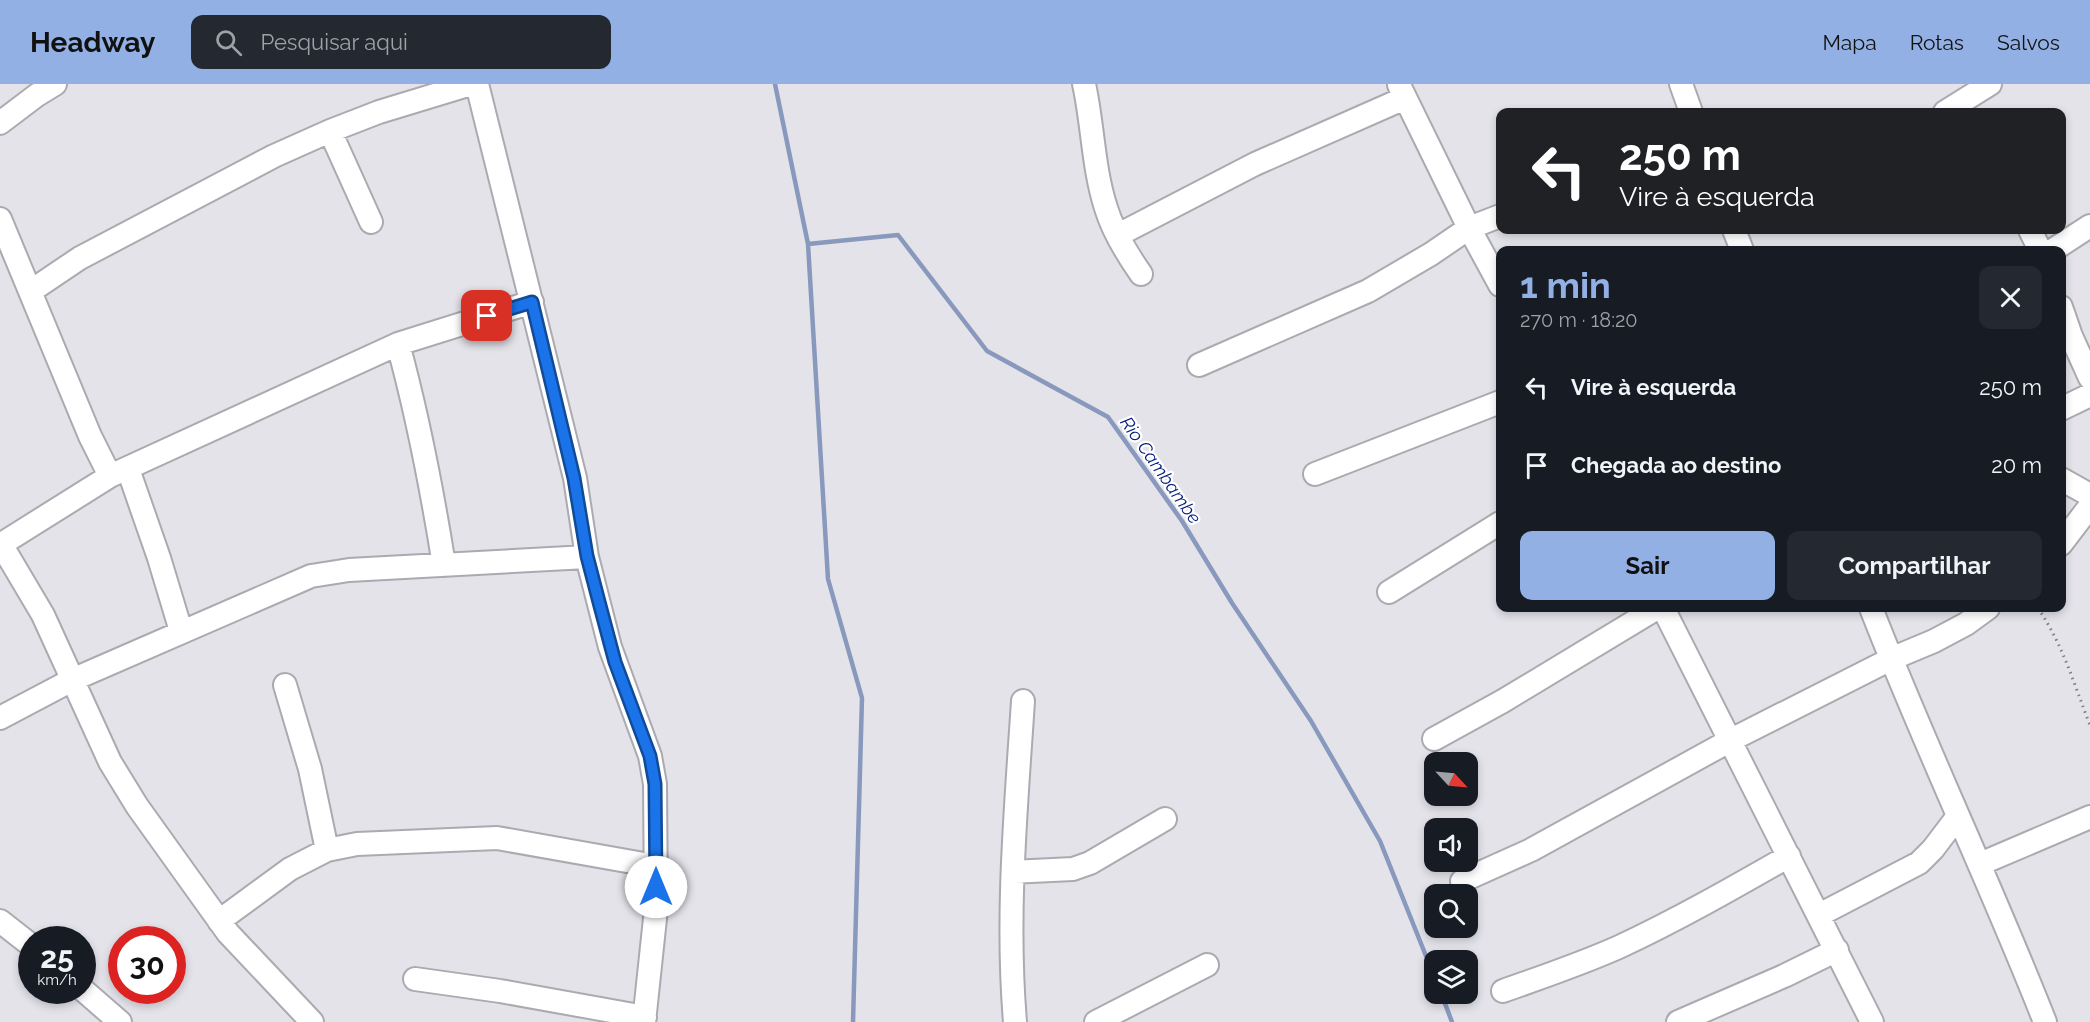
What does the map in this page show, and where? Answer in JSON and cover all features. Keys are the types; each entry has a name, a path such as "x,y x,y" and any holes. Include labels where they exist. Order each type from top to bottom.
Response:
{"street":[{"path":"0,123 55,84"},
{"path":"31,291 80,258 274,156 379,112 471,84"},
{"path":"415,979 500,991 644,1019 656,909 655,784 650,756 610,647 587,556 574,478 477,84"},
{"path":"1084,84 1101,192 1118,235 1141,274"},
{"path":"1681,84 1690,108"},
{"path":"1971,105 1990,84"},
{"path":"1118,235 1402,91 1496,278"},
{"path":"330,131 371,222"},
{"path":"1199,365 1368,291 1431,254 1469,228 1496,218"},
{"path":"0,219 90,436 119,473 159,558 181,631"},
{"path":"2059,246 2090,226"},
{"path":"312,1022 219,921 136,806 110,762 43,615 1,544 119,473 398,344 532,302"},
{"path":"2066,322 2090,378"},
{"path":"398,344 423,445 444,565"},
{"path":"2066,407 2090,395"},
{"path":"1315,474 1496,404"},
{"path":"2066,482 2090,495"},
{"path":"2066,537 2090,506"},
{"path":"1389,592 1496,525"},
{"path":"0,717 72,680 311,576 349,570 587,556"},
{"path":"1434,739 1503,701 1650,612"},
{"path":"1665,612 1872,1022"},
{"path":"1873,612 2045,1022"},
{"path":"1462,881 1531,850 1731,740 1891,659 1934,641 1966,624 1982,612"},
{"path":"285,685 310,769 327,850"},
{"path":"1015,1022 1011,974 1014,829 1023,701"},
{"path":"1819,915 1919,863 1933,849 1958,816"},
{"path":"1980,864 2090,817"},
{"path":"1013,872 1073,869 1090,863 1165,819"},
{"path":"219,921 290,869 327,850 357,844 497,838 656,866"},
{"path":"1503,991 1567,969 1618,947 1696,909 1789,856"},
{"path":"0,921 18,935"},
{"path":"1678,1022 1784,976 1837,950"},
{"path":"1096,1022 1207,965"},
{"path":"96,1001 120,1022"}],"path":[{"path":"2041,612 2050,625 2067,660 2090,725"}],"waterway":[{"name":"Rio Cambambe","path":"775,84 808,244 898,235 987,351 1108,417 1182,521 1232,603 1311,721 1380,841 1424,951"},
{"path":"808,244 828,579 862,698 853,1022"},
{"name":"Rio Cambambe","path":"1445,1004 1452,1022"}],"route":[{"path":"487,316 532,302 574,478 587,556 610,647 650,756 655,784 656,887"}]}
